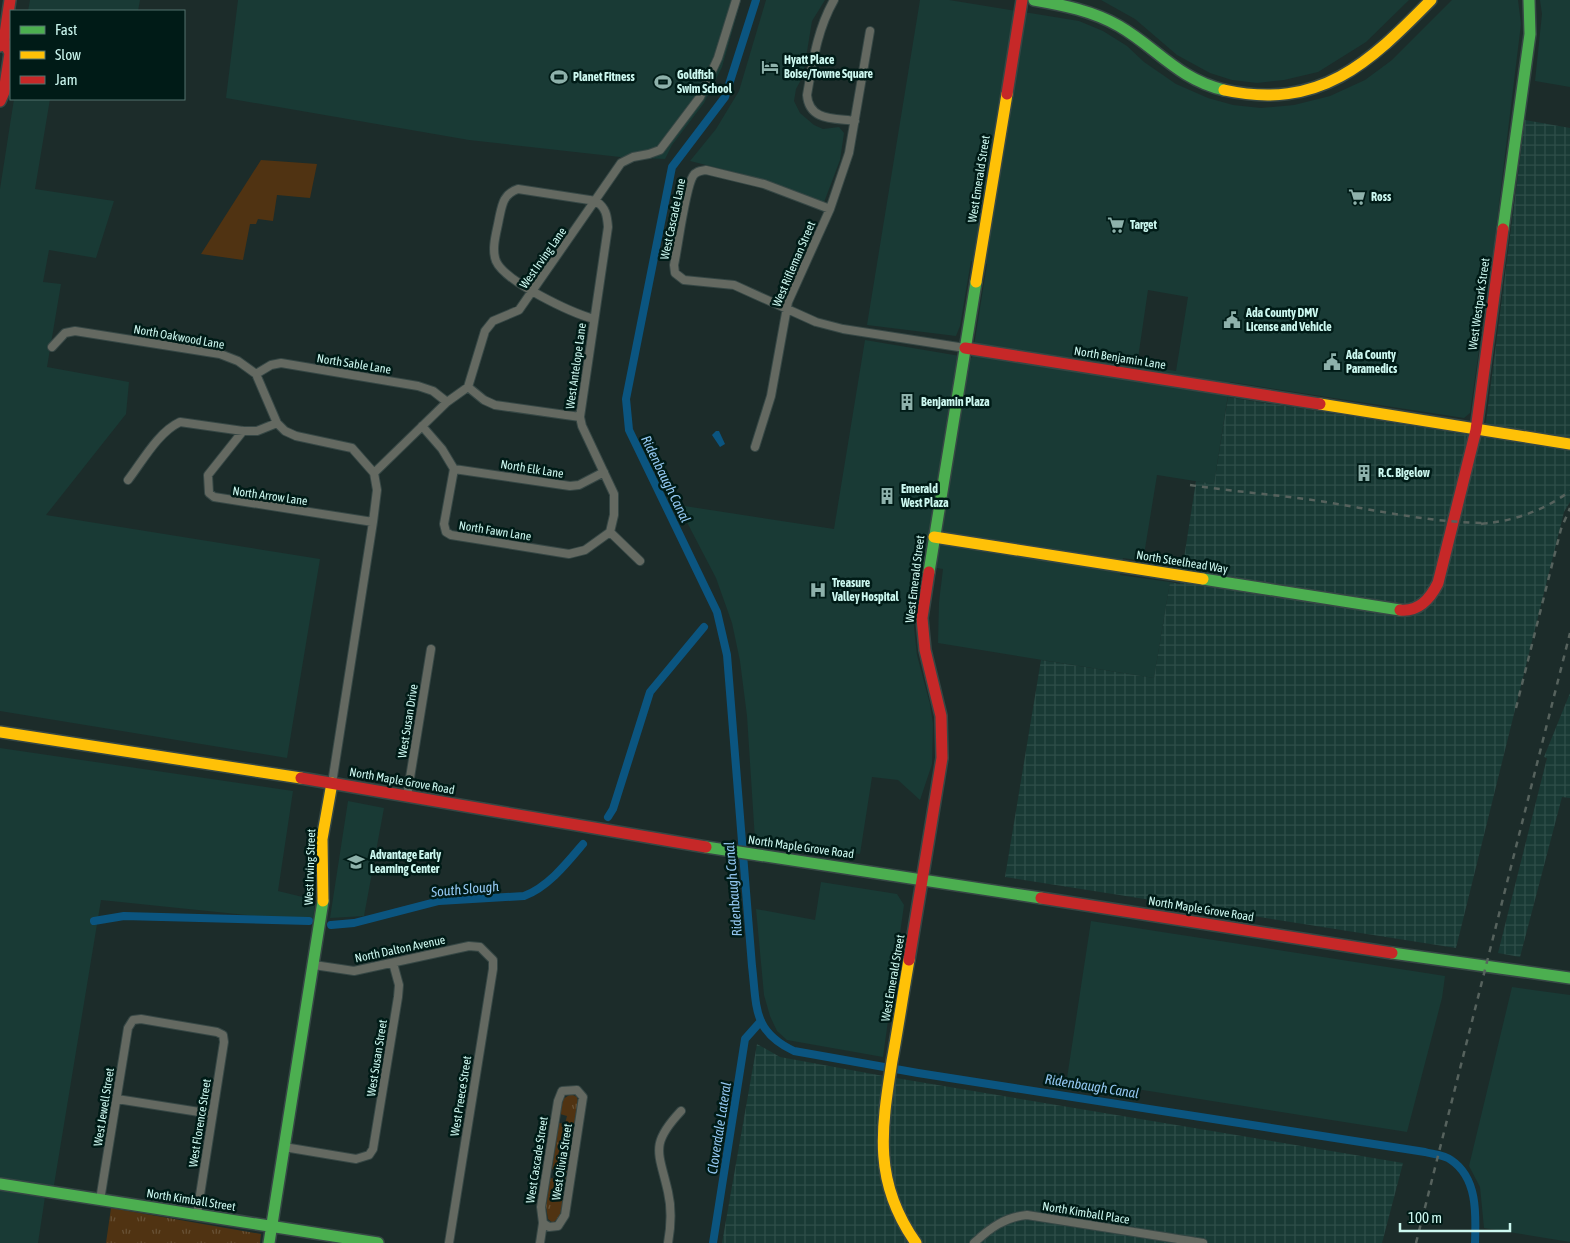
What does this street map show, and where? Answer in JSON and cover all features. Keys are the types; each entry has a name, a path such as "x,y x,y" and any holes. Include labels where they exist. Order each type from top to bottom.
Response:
{"main road":[{"path":"0,101 4,92 10,52 2,44 10,0"},
{"name":"West Emerald Street","path":"916,1243 897,1214 885,1182 882,1163 882,1131 942,758 941,716 925,650 922,618 1022,0"},
{"path":"1034,0 1085,10 1118,25 1176,69 1206,84 1224,90 1260,95 1313,88 1348,74 1386,45 1431,0"},
{"name":"West Westpark Street","path":"1425,605 1438,583 1476,430 1530,34 1529,0"},
{"name":"North Benjamin Lane","path":"965,348 1570,444"},
{"name":"North Steelhead Way","path":"934,537 1395,610 1414,610 1425,605"},
{"name":"North Maple Grove Road","path":"0,732 332,782 736,852 924,879 1448,962 1570,978"},
{"name":"West Irving Street","path":"269,1243 324,896 321,865 322,839 332,782"},
{"name":"North Kimball Street","path":"0,1184 197,1214 346,1240 378,1243"}],"street":[{"name":"West Irving Lane","path":"468,387 485,331 493,321 519,310 621,163 633,157 660,150 700,98 718,58 736,0"},
{"path":"834,0 821,24 807,95 808,103 811,110 818,114 855,121"},
{"name":"West Rifleman Street","path":"755,447 771,396 786,310 830,209 849,153 870,31"},
{"name":"West Cascade Lane","path":"675,273 674,265 689,189 693,176 698,171 706,170 764,184 830,209"},
{"path":"594,319 533,292 502,270 496,260 494,248 502,202 510,191 518,189 596,201"},
{"name":"West Antelope Lane","path":"596,201 604,206 608,227 580,417 582,426 614,494 614,515 610,532"},
{"name":"North Benjamin Lane","path":"675,273 684,280 734,285 786,310 816,322 843,329 965,348"},
{"name":"North Oakwood Lane","path":"52,347 66,333 75,331 220,354 238,360 256,374"},
{"name":"North Sable Lane","path":"256,374 271,365 281,363 418,386 433,391 447,402"},
{"path":"256,374 277,423 296,436 352,448 374,473 377,490 373,522"},
{"path":"374,473 447,402 468,387 484,400 495,405 580,417"},
{"path":"128,480 163,434 180,422 243,431 257,431 277,423"},
{"path":"422,426 442,449 454,468"},
{"name":"North Arrow Lane","path":"243,431 208,475 209,493 214,497 373,522"},
{"name":"North Elk Lane","path":"454,468 570,486 579,485 604,472"},
{"name":"North Fawn Lane","path":"454,468 444,524 446,532 451,536 569,554 585,550 610,532"},
{"name":"West Irving Street","path":"332,782 373,522"},
{"path":"610,532 640,561"},
{"name":"West Susan Drive","path":"407,796 431,649"},
{"name":"North Dalton Avenue","path":"314,965 354,970 469,946 480,948 488,953"},
{"name":"West Preece Street","path":"449,1243 493,969 492,960 488,953"},
{"name":"West Susan Street","path":"284,1147 356,1159 369,1155 375,1143 398,997 399,985 393,962"},
{"name":"West Florence Street","path":"133,1020 141,1019 217,1032 223,1035 224,1042 197,1214"},
{"name":"West Jewell Street","path":"100,1200 128,1028 133,1020"},
{"name":"West Cascade Street","path":"540,1243 543,1222 541,1207 558,1101 562,1090 572,1089"},
{"name":"West Olivia Street","path":"543,1222 550,1227 558,1226 565,1215 583,1098 580,1092 572,1089"},
{"path":"116,1099 212,1114"},
{"path":"668,1243 670,1206 660,1169 659,1145 669,1124 682,1112"},
{"name":"North Kimball Place","path":"974,1243 990,1228 1014,1216 1027,1215 1200,1243"}],"shaded area":[{"path":"30,0 140,0 138,10 28,10"},
{"path":"238,0 741,0 722,67 704,103 672,145 665,159 620,157 469,140 226,98"},
{"path":"766,0 825,0 812,21 803,76 796,89 794,101 800,113 814,125 823,129 839,127 844,133 840,160 823,205 766,180 690,161 716,129 739,91"},
{"path":"920,0 949,0 1079,21 1103,31 1127,46 1144,62 1176,84 1208,98 1233,105 1261,108 1294,105 1330,96 1365,80 1392,60 1452,0 1518,0 1521,24 1494,245 1470,413 1464,418 1230,382 1214,484 1157,475 1143,561 1123,558 1120,575 1170,582 1154,678 938,643 939,602 943,569 914,564 914,627 917,655 930,704 933,724 932,764 920,800 898,780 872,777 860,854 755,840 747,716 740,661 732,623 716,578 678,505 834,529 865,340 972,358 987,264 971,261 960,326 956,336 867,325","holes":["1148,290 1188,297 1176,371 1137,365"]},
{"path":"1101,0 1409,0 1366,42 1318,72 1284,80 1257,83 1232,80 1210,73 1177,55 1135,19"},
{"path":"1540,0 1570,0 1570,87 1535,81 1542,14"},
{"path":"14,100 50,100 35,189 114,201 96,258 49,250 43,282 61,284 47,367 129,382 126,414 46,515 320,559 287,758 0,711 0,189"},
{"path":"1525,120 1570,128 1570,502 1564,512 1456,948 1005,877 1041,660 1154,678 1170,582 1180,584 1196,481 1214,484 1228,397 1484,437"},
{"path":"1570,693 1570,798 1562,797 1520,957 1498,953 1547,758 1544,757"},
{"path":"0,748 293,791 278,891 315,900 313,922 101,900 54,1185 45,1197 38,1243 0,1243"},
{"name":"Advantage Early Learning Center","path":"348,801 384,808 364,916 330,918"},
{"path":"821,882 897,894 904,905 883,1057 787,1040 777,1031 770,1016 764,995 756,909 815,920"},
{"path":"1091,921 1445,976 1442,998 1407,1132 1067,1078"},
{"path":"1512,987 1570,995 1570,1242 1484,1228 1480,1187 1469,1166"},
{"path":"757,1044 780,1057 1403,1163 1382,1243 722,1243"}],"green space":[{"path":"261,160 317,164 310,198 277,195 273,221 258,219 256,224 250,224 243,260 201,254"},
{"path":"571,1094 577,1097 578,1102 573,1135 567,1134 565,1142 572,1144 564,1190 557,1189 556,1198 563,1199 560,1216 553,1223 548,1219 546,1206 550,1178 557,1179 558,1170 551,1169 559,1123 565,1124 567,1116 560,1114 563,1099"},
{"path":"111,1208 261,1234 260,1243 106,1243"}],"water":[{"path":"719,431 725,444 720,447 712,435"}],"waterway":[{"name":"Ridenbaugh Canal","path":"756,0 725,97 672,167 626,399 629,430 717,612 727,655 752,966 756,1006 764,1026 770,1035 794,1051 918,1073 1442,1156 1448,1158 1460,1168 1471,1187 1475,1209 1475,1243"},
{"name":"South Slough","path":"608,817 613,809 650,692 704,627"},
{"name":"South Slough","path":"331,925 354,923 439,901 524,896 549,881 583,844"},
{"name":"South Slough","path":"94,921 124,916 309,921"},
{"name":"Cloverdale Lateral","path":"713,1243 745,1039 761,1021"}],"railway":[{"path":"1190,485 1326,502 1427,519 1488,523"},
{"path":"1481,524 1517,518 1528,514 1570,491"},
{"path":"1516,708 1561,529 1570,508"},
{"path":"1416,1243 1570,633"}],"traffic: fast":[{"path":"1034,0 1078,9 1099,16 1133,35 1181,71 1208,85 1224,90"},
{"path":"1503,229 1530,34 1529,0"},
{"path":"929,572 976,282"},
{"path":"1203,579 1400,610"},
{"path":"706,847 1041,898"},
{"path":"269,1243 323,901"},
{"path":"1392,953 1570,978"},
{"path":"0,1184 378,1243"}],"traffic: slow":[{"path":"1224,90 1258,95 1288,94 1315,87 1340,76 1364,62 1386,44 1431,0"},
{"path":"976,282 1007,94"},
{"path":"1320,404 1570,444"},
{"path":"934,537 1203,579"},
{"path":"0,732 301,778"},
{"path":"323,901 322,839 332,783"},
{"path":"909,960 888,1086 883,1133 887,1177 893,1199 902,1221 916,1243"}],"traffic: jam":[{"path":"0,46 4,41 10,0"},
{"path":"1007,94 1022,0"},
{"path":"0,101 4,92 10,53 4,41"},
{"path":"1400,610 1418,607 1427,599 1438,583 1476,430 1503,229"},
{"path":"965,348 1320,404"},
{"path":"909,960 942,758 941,716 925,650 922,618 929,572"},
{"path":"301,778 706,847"},
{"path":"1041,898 1392,953"}],"place":[{"name":"Hyatt Place Boise/Towne Square","path":"770,67"},
{"name":"Planet Fitness","path":"559,77"},
{"name":"Goldfish Swim School","path":"663,82"},
{"name":"Ross","path":"1357,197"},
{"name":"Target","path":"1116,225"},
{"name":"Ada County DMV License and Vehicle","path":"1232,320"},
{"name":"Ada County Paramedics","path":"1332,362"},
{"name":"Benjamin Plaza","path":"907,402"},
{"name":"R.C. Bigelow","path":"1364,473"},
{"name":"Emerald West Plaza","path":"887,496"},
{"name":"Treasure Valley Hospital","path":"818,590"},
{"name":"Advantage Early Learning Center","path":"356,862"}]}
